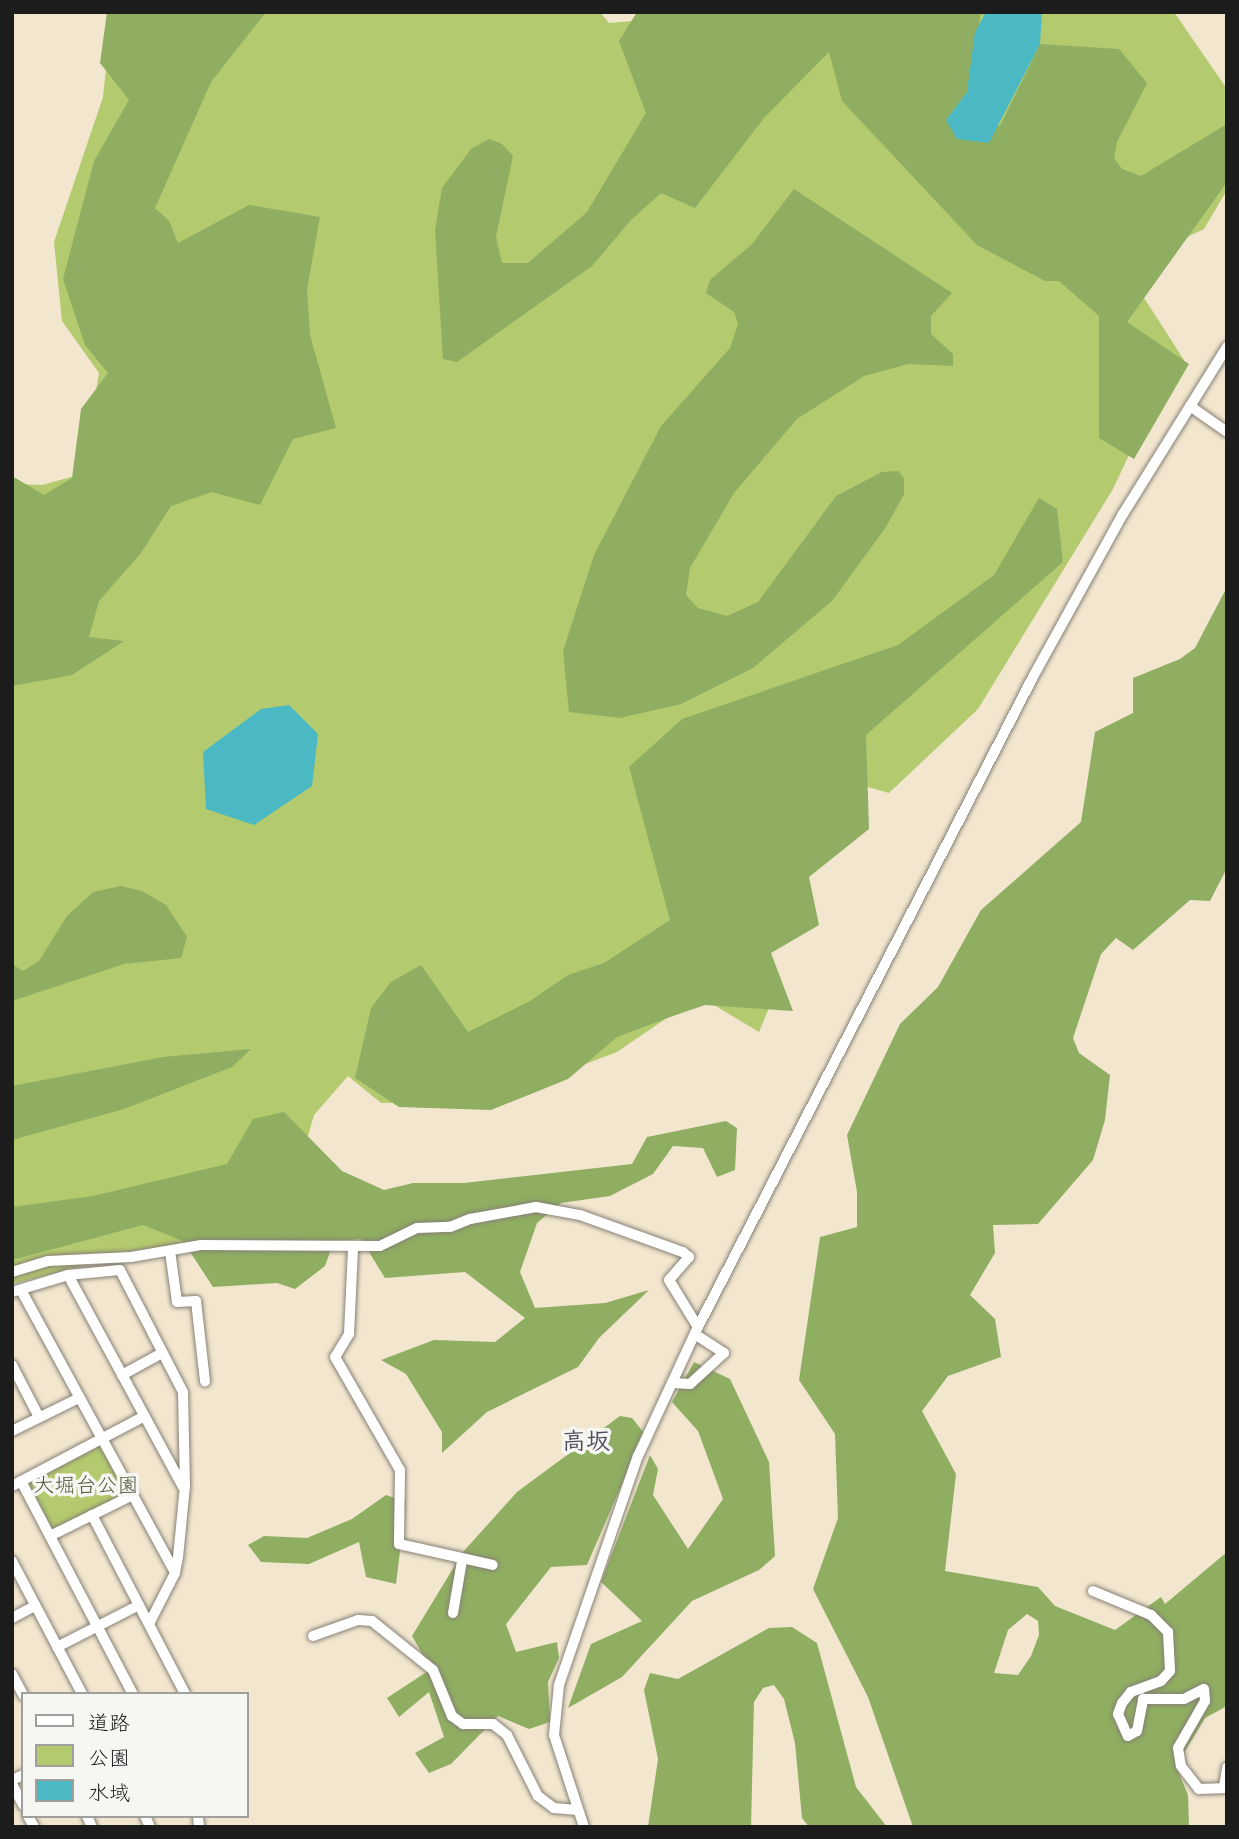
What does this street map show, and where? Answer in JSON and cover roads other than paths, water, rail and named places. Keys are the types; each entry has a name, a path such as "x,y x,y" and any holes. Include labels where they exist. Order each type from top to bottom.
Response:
{"street":[{"path":"584,1827 554,1735 559,1685 638,1456 697,1331 1034,675 1123,514 1227,347"},
{"path":"1190,406 1227,432"},
{"path":"12,1272 48,1261 170,1251 201,1245 353,1249 380,1246 417,1228 450,1227 470,1219 536,1207 580,1215 689,1257 669,1280 697,1331 724,1353 690,1384 672,1383"},
{"path":"353,1249 349,1334 335,1357 400,1470 399,1544 462,1561 494,1565"},
{"path":"170,1251 177,1301 196,1301 205,1381"},
{"path":"149,1624 175,1573 185,1490 183,1392 120,1270 68,1275 17,1291 102,1438 175,1573"},
{"path":"68,1275 185,1490"},
{"path":"122,1375 162,1353"},
{"path":"12,1365 39,1417"},
{"path":"12,1431 79,1398"},
{"path":"132,1692 50,1536 17,1483 145,1416"},
{"path":"50,1536 131,1496"},
{"path":"92,1515 184,1692"},
{"path":"453,1613 462,1561"},
{"path":"12,1562 81,1692"},
{"path":"1093,1591 1151,1615 1168,1632 1170,1671 1161,1681 1131,1692 1122,1703 1118,1714 1128,1736 1137,1731 1143,1699 1184,1699 1204,1689 1205,1700 1178,1748 1181,1766 1199,1789 1213,1792 1226,1787 1227,1768"},
{"path":"57,1647 139,1605"},
{"path":"12,1618 36,1606"},
{"path":"313,1636 358,1620 372,1621 433,1670 452,1716 463,1724 493,1724 506,1735 538,1796 554,1808 577,1810"},
{"path":"12,1674 21,1692"},
{"path":"12,1782 21,1801"}],"water":[{"path":"986,12 1042,12 1040,44 989,143 957,139 946,120 967,92 975,32"},
{"path":"289,705 318,734 312,786 254,825 206,809 203,752 261,709"}],"district":[{"name":"高坂","path":"586,1440"}],"park label":[{"name":"大堀台公園","path":"86,1483"}]}
